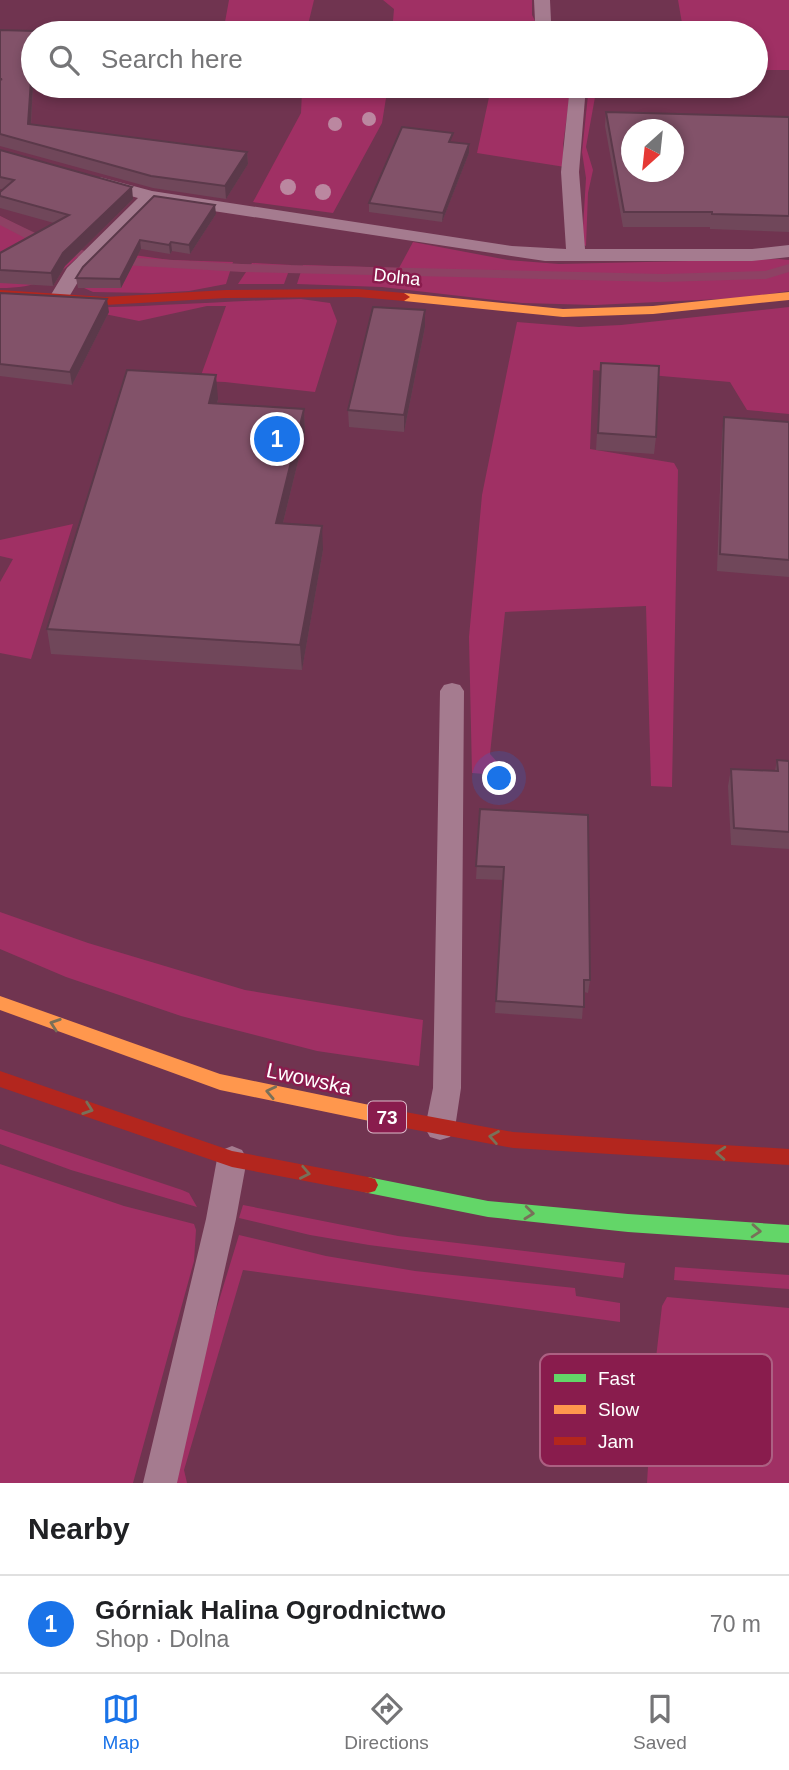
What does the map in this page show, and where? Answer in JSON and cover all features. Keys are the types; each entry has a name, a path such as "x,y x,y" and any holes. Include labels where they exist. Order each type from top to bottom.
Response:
{"main road":[{"name":"Dolna","path":"0,294 104,301 226,294 358,293 564,313 653,310 789,296"},
{"name":"Lwowska","path":"0,1003 220,1082 440,1128 513,1140 789,1157"},
{"path":"0,1079 232,1159 488,1209 628,1223 789,1234"}],"lane":[{"path":"542,0 543,21"},
{"path":"576,254 572,222 571,147 578,98"},
{"path":"85,178 150,196 353,225 471,247 545,255 752,256 789,251"},
{"path":"59,298 74,272 150,196"},
{"path":"440,1128 447,1088 452,691"},
{"path":"160,1483 221,1219 232,1159"}],"shaded area":[{"path":"229,0 314,0 309,21 225,21"},
{"path":"383,0 532,0 532,15 535,21 393,21 394,9"},
{"path":"678,0 789,0 789,70 768,70 768,21 682,21"},
{"path":"302,98 386,98 382,123 333,213 253,202 301,113"},
{"path":"489,98 569,98 563,145 565,167 477,153"},
{"path":"588,98 595,98 586,147 593,170 588,193 586,246 582,244 586,178 582,152"},
{"path":"0,216 54,244 84,251 46,280 26,286 0,288"},
{"path":"413,242 508,260 559,264 789,260 789,291 741,298 595,305 522,303 382,287 297,284 303,265 399,268"},
{"path":"112,252 170,260 233,262 226,284 189,291 93,292 84,288 82,282"},
{"path":"252,263 291,265 284,284 238,284"},
{"path":"301,299 330,303 337,321 315,392 199,381 226,306 207,306 139,321 75,308 132,306"},
{"path":"789,307 789,414 747,410 730,382 593,370 590,449 674,463 678,470 672,787 651,786 646,606 505,612 490,754 510,776 472,773 469,637 482,495 517,322 579,327 621,325"},
{"path":"73,524 31,659 0,653 0,582 13,559 0,556 0,540"},
{"path":"0,912 88,943 245,990 423,1020 419,1066 317,1051 181,1016 66,977 0,949"},
{"path":"0,1129 182,1190 189,1193 197,1207 71,1170 0,1144"},
{"path":"0,1164 124,1206 194,1224 194,1261 133,1483 0,1483"},
{"path":"243,1205 398,1236 625,1263 623,1278 310,1235 239,1218"},
{"path":"239,1235 326,1256 415,1271 575,1288 576,1296 620,1303 620,1322 243,1270 184,1470 187,1483 174,1483 210,1330"},
{"path":"675,1267 789,1275 789,1289 674,1280"},
{"path":"667,1297 789,1308 789,1483 647,1483 648,1466 772,1466 772,1354 656,1354 662,1306"}],"building":[{"path":"0,30 21,31 21,98 30,98 28,124 247,152 225,186 151,176 0,134"},
{"path":"606,112 789,117 789,216 712,212 624,212"},
{"path":"402,127 453,133 449,142 469,144 443,213 369,203"},
{"path":"0,150 132,187 63,253 51,273 0,270 0,253 69,215 0,196 0,192 14,180 0,177"},
{"path":"154,196 215,205 189,245 140,240 120,279 76,278 83,267"},
{"path":"0,293 107,299 70,372 0,364"},
{"path":"373,307 425,310 404,415 348,410"},
{"path":"601,363 659,366 656,437 598,433"},
{"path":"127,370 216,375 209,403 304,409 276,523 322,526 300,645 47,629"},
{"path":"724,417 789,422 789,560 720,554"},
{"path":"777,760 789,761 789,832 734,828 731,769 778,771"},
{"path":"480,809 588,815 590,980 584,980 584,1007 496,1001 504,867 476,866"}],"waterway":[{"path":"0,220 53,247 105,260 242,268 663,278 766,275 789,268"}],"traffic: fast":[{"path":"368,1185 488,1209 628,1223 789,1234"}],"traffic: slow":[{"path":"404,297 563,313 653,310 789,296"},
{"path":"0,1003 220,1082 384,1116"}],"traffic: jam":[{"path":"0,294 105,301 226,294 358,293 404,297"},
{"path":"0,1079 232,1159 368,1185"},
{"path":"384,1116 513,1140 789,1157"}],"place":[{"name":"Górniak Halina Ogrodnictwo","path":"277,439"}]}
